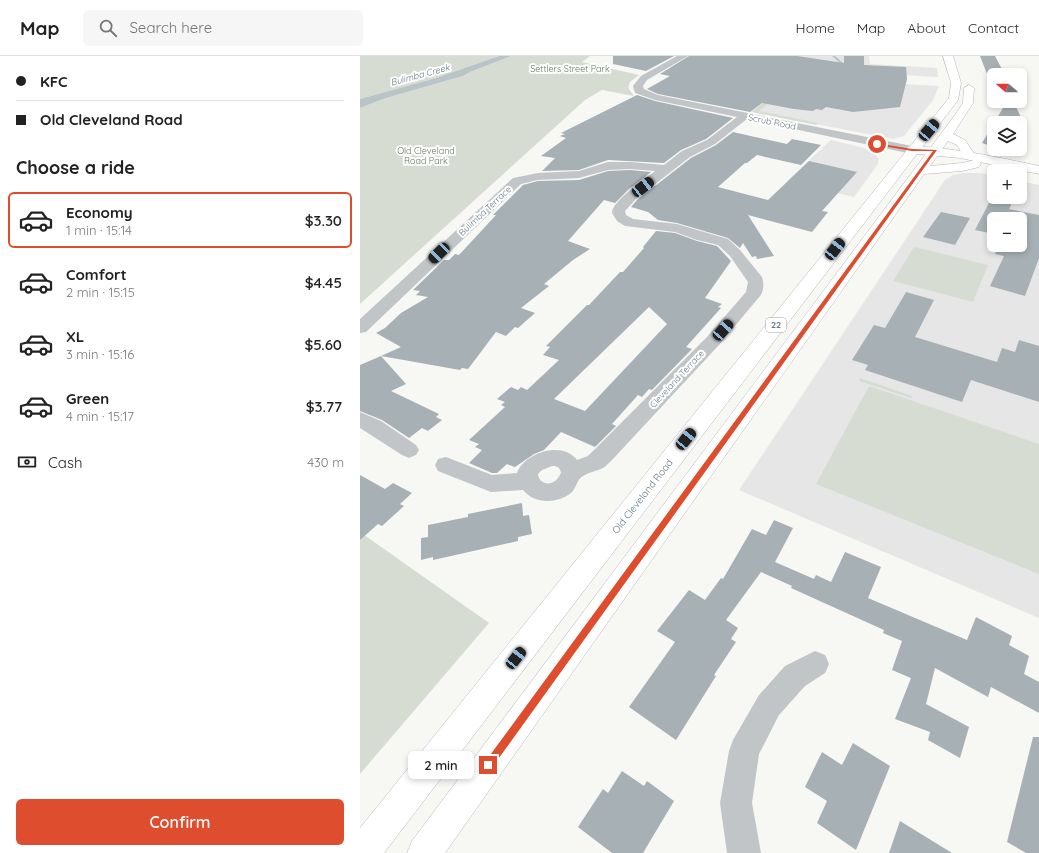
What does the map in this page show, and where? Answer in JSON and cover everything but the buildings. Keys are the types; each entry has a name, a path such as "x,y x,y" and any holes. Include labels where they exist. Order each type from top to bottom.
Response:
{"main road":[{"name":"Old Cleveland Road","path":"424,853 925,157 955,94 956,83 948,56"},
{"name":"Old Cleveland Road","path":"362,853 525,646 925,157 946,135 968,103 970,91 967,80"},
{"path":"925,157 962,167 972,160 961,143 946,135"},
{"name":"Scrub Road","path":"925,157 972,160 1039,170"},
{"name":"Scrub Road","path":"972,160 987,165"},
{"path":"1027,175 1039,178"}],"street":[{"name":"Scrub Road","path":"684,56 644,78 638,86 639,91 655,98 745,116 925,157"},
{"name":"Cleveland Terrace","path":"446,466 492,484 528,481 532,488 537,491 552,492 566,485 570,480 572,471 596,462 605,454 713,341 754,293 756,282 754,277 735,253 722,242 677,228 630,223 622,220 618,215 618,211 627,200 691,150 711,142 745,116"},
{"name":"Bulimba Terrace","path":"360,328 517,181 534,176 583,174 598,168 609,166 666,169"},
{"path":"360,419 374,426 409,450"},
{"path":"744,853 736,803 744,751 769,705 795,676 815,664"}],"shaded area":[{"path":"499,56 511,56 463,76 386,98 360,108 360,99 436,78"},
{"path":"748,56 869,56 870,64 937,68 938,77 869,73 868,82 939,86 933,100 904,136 893,139 682,98"},
{"path":"831,140 872,151 879,159 878,164 854,197 787,181"},
{"path":"964,173 987,174 987,204 1027,204 1027,182 1039,185 1039,618 739,490 945,180 953,175"}],"green space":[{"path":"360,56 499,56 436,78 360,99"},
{"name":"Old Cleveland Road Park","path":"511,56 590,56 582,62 639,75 630,82 628,88 634,96 602,90 585,100 360,304 360,108 386,98 463,76"},
{"path":"763,103 768,104 759,111 818,123 816,125 752,112"},
{"path":"914,247 988,265 973,302 893,281"},
{"path":"860,378 912,396 911,398 859,381"},
{"path":"869,386 1039,444 1039,574 816,484"},
{"path":"360,532 489,623 360,774"}],"waterway":[{"path":"833,56 842,63"}],"route":[{"path":"488,765 935,150 912,150 877,144"}],"park label":[{"name":"Settlers Street Park","path":"570,69"}],"water label":[{"name":"Bulimba Creek","path":"420,75"}]}
